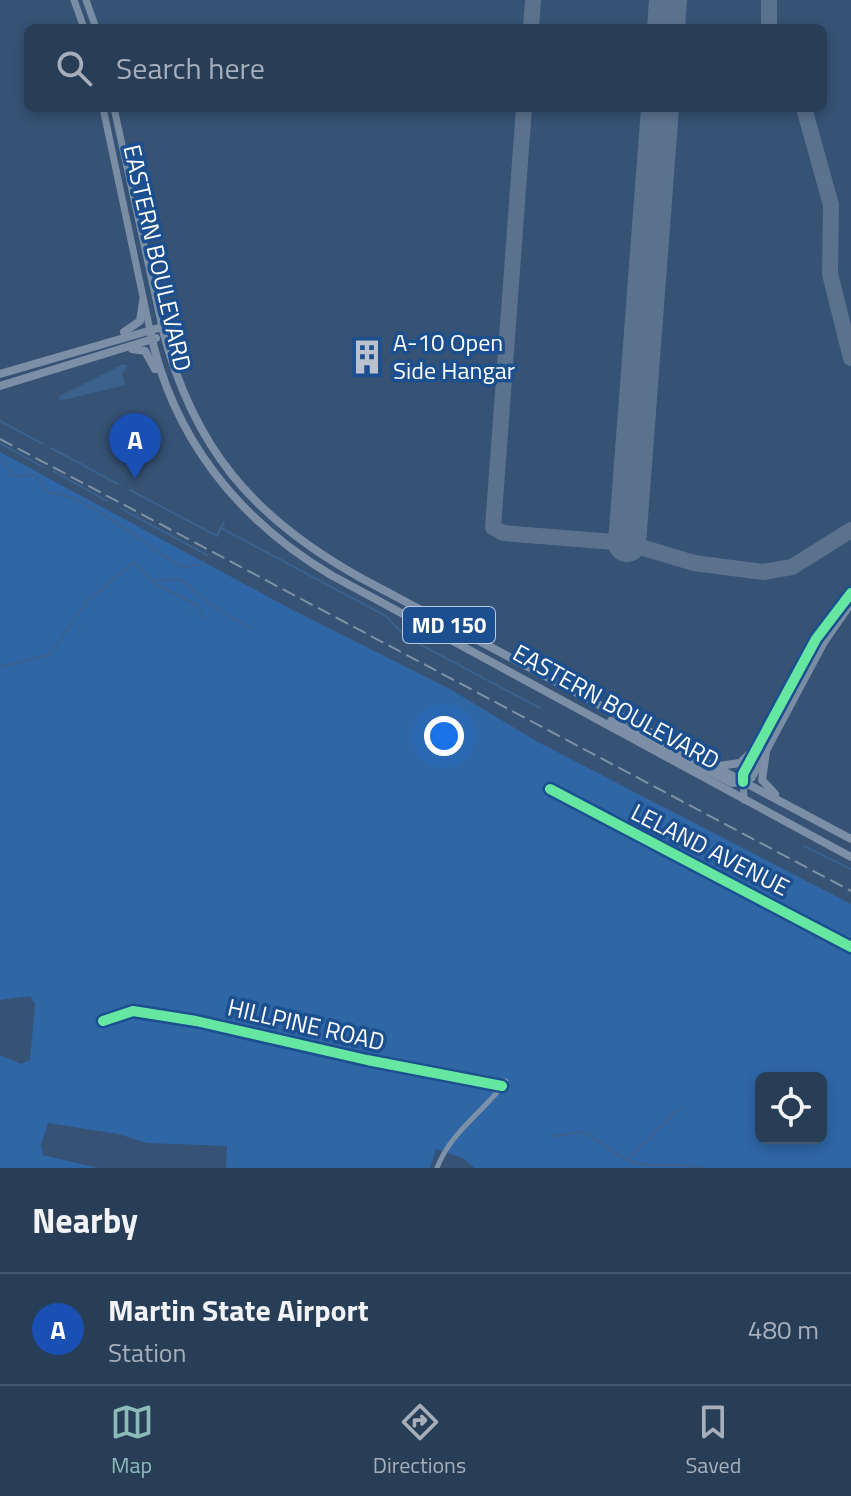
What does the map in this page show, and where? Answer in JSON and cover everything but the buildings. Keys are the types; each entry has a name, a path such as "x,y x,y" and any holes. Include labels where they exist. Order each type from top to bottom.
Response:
{"main road":[{"path":"74,0 83,24"},
{"path":"86,0 95,24"},
{"name":"EASTERN BOULEVARD","path":"104,112 143,301 164,382 188,434 232,496 278,539 331,575 851,857"},
{"name":"EASTERN BOULEVARD","path":"115,112 163,331 181,388 206,438 238,484 285,531 361,578 851,839"},
{"path":"98,344 134,327 140,321 143,301"},
{"path":"0,374 98,344 163,331"},
{"path":"0,386 151,334"},
{"path":"81,360 90,362 140,348 148,354 164,382"},
{"path":"744,800 743,774 762,749 822,638 851,593"},
{"path":"822,638 851,604"},
{"path":"574,705 732,783 743,782"},
{"path":"715,766 736,765 762,749"},
{"path":"762,749 764,784 802,813"}],"street":[{"name":"LELAND AVENUE","path":"550,789 851,947"},
{"name":"HILLPINE ROAD","path":"103,1021 133,1011 182,1018 504,1084 458,1133 437,1168"}],"shaded area":[{"path":"123,364 128,366 122,374 126,385 59,401 60,396"},
{"path":"0,452 289,608 450,689 538,742 851,904 851,1168 474,1168 463,1158 436,1149 430,1168 226,1168 227,1146 147,1143 118,1134 48,1123 41,1145 43,1155 98,1168 0,1168 0,1055 21,1064 30,1060 35,1004 30,996 0,1000"}],"waterway":[{"path":"0,421 43,444"},
{"path":"0,443 43,467"},
{"path":"51,448 118,484"},
{"path":"0,459 6,463 12,476 35,475 49,493 80,501 98,511 182,567 200,565 204,561"},
{"path":"53,471 107,501"},
{"path":"130,490 217,536 224,522"},
{"path":"120,508 207,555"},
{"path":"221,528 386,616 406,637 540,708"},
{"path":"0,667 49,655 87,601 134,562 157,585 199,606 204,619"},
{"path":"154,580 180,579 211,605 250,628"},
{"path":"804,846 851,869"},
{"path":"628,1158 679,1108"},
{"path":"553,1136 584,1132 632,1162 704,1168"}],"taxiway":[{"path":"531,24 533,0"},
{"path":"769,0 769,24"},
{"path":"524,112 493,527 503,533 627,543 694,563 763,572 792,567 851,530"},
{"path":"805,112 831,205 830,274 851,358"}],"runway":[{"path":"666,24 668,0"},
{"path":"627,543 660,112"}],"railway":[{"path":"0,439 851,891"}],"cycle path":[{"path":"743,782 743,774 816,639 851,593"},
{"path":"550,789 851,947"},
{"path":"103,1021 133,1011 196,1021 367,1060 502,1086"}],"place":[{"name":"A-10 Open Side Hangar","path":"367,357"},
{"name":"Martin State Airport","path":"135,479"}]}
